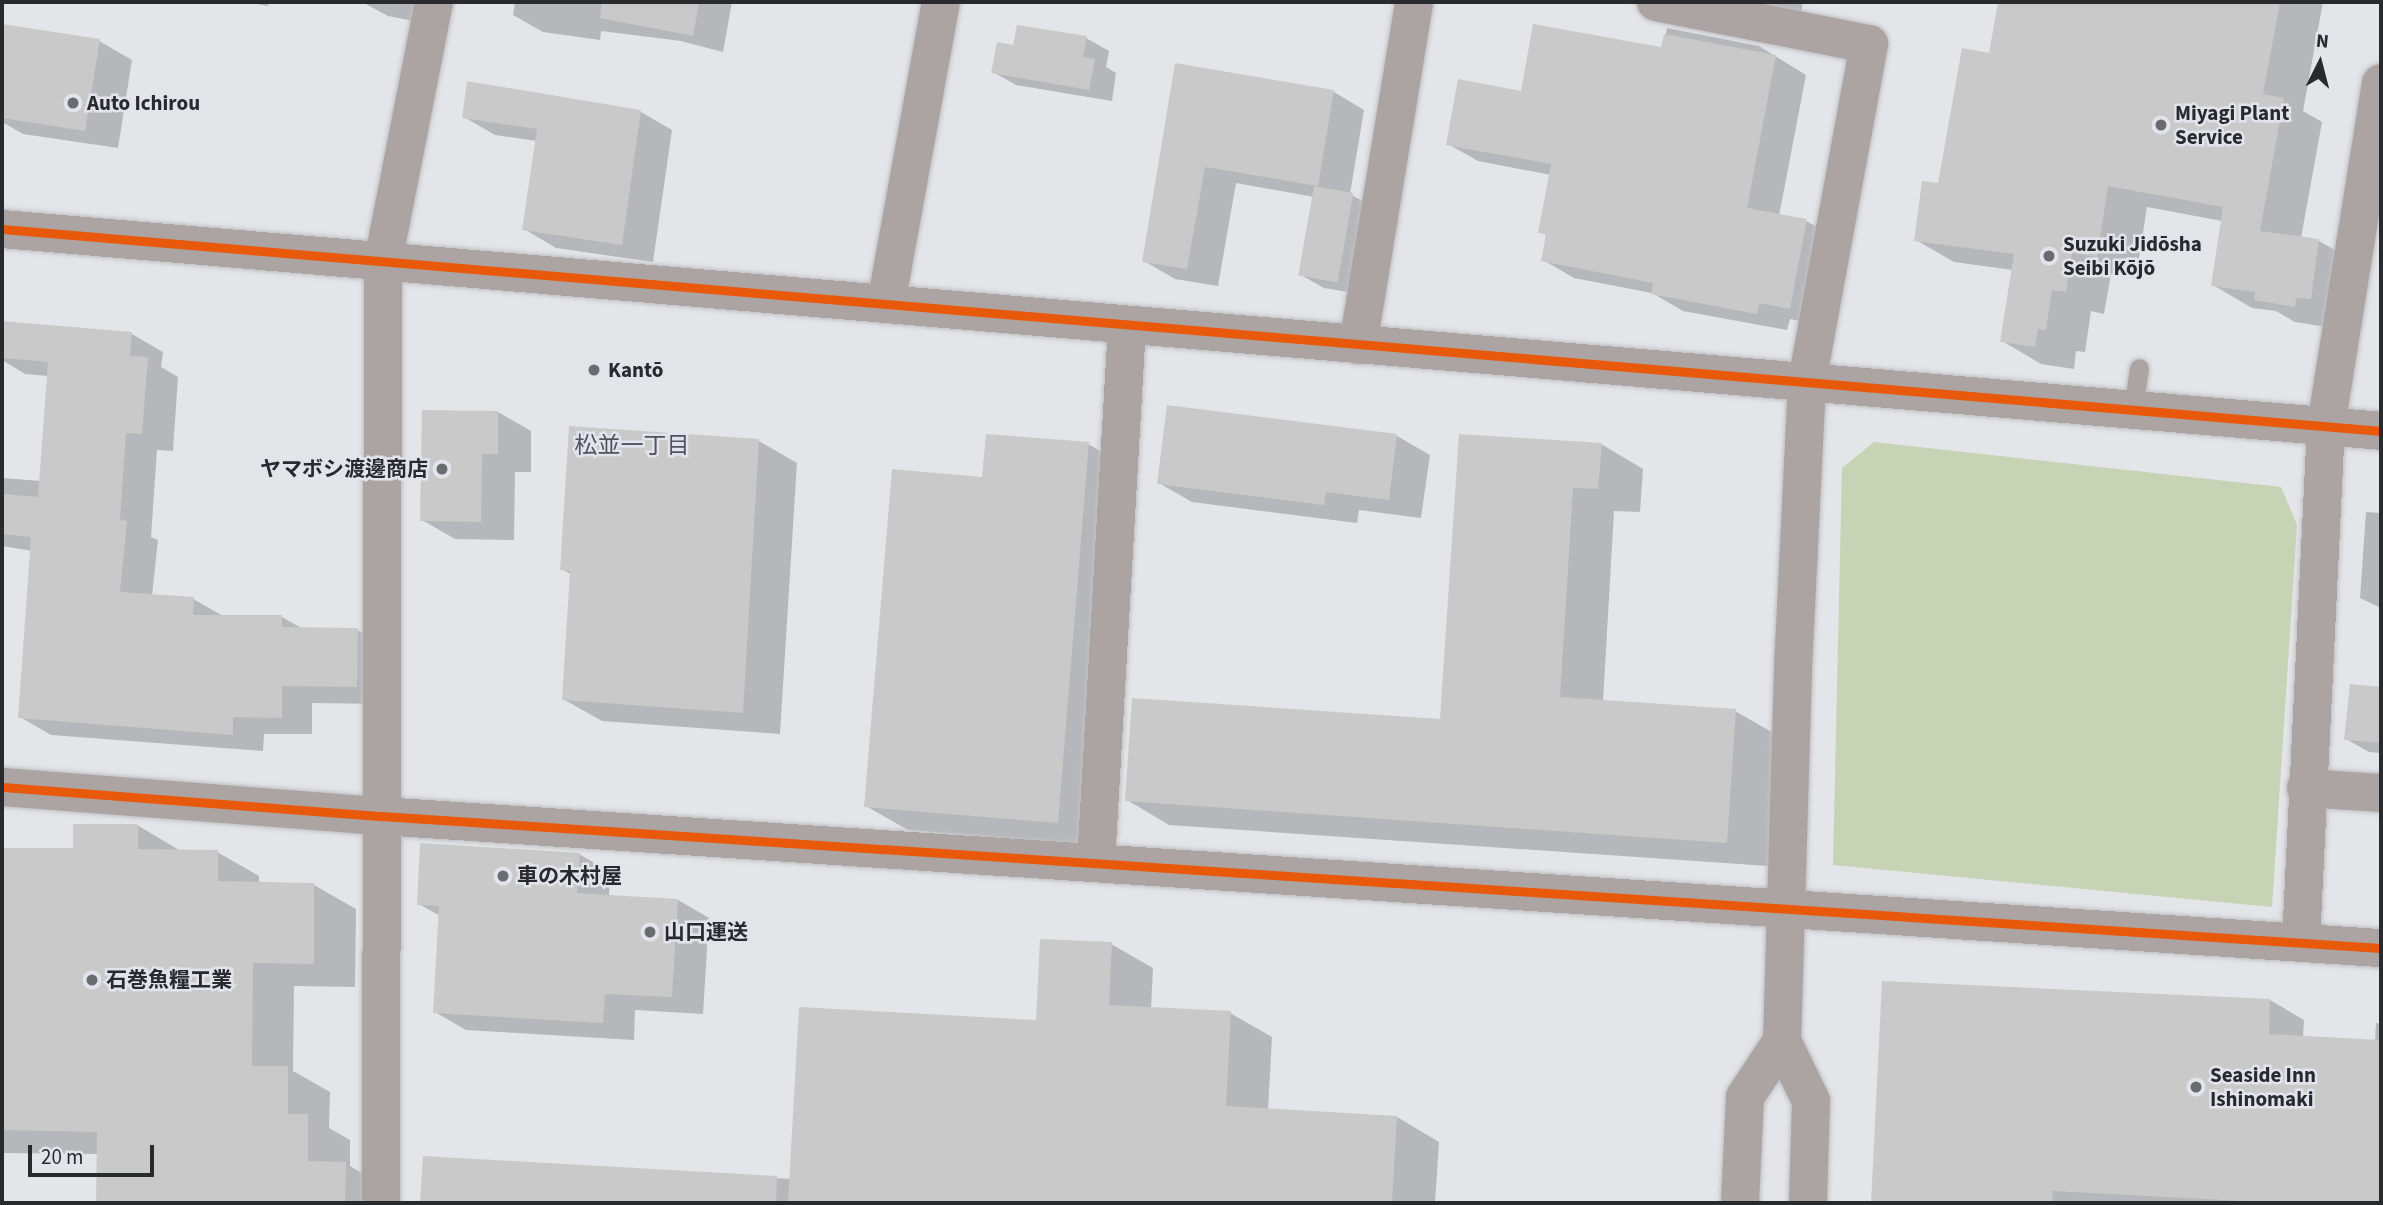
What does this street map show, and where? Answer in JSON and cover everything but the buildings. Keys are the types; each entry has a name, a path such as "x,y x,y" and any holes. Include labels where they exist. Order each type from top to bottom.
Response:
{"street":[{"path":"381,1203 383,262 434,2"},
{"path":"886,304 941,2"},
{"path":"1358,345 1414,2"},
{"path":"1656,2 1869,44 1807,382 1784,907 1782,1041 1811,1101 1808,1203"},
{"path":"2301,942 2306,788 2326,426 2381,83"},
{"path":"2,229 2381,431"},
{"path":"1096,863 1127,325"},
{"path":"2,787 381,816 2381,947"},
{"path":"2306,788 2381,793"},
{"path":"1740,1203 1745,1097 1782,1041"}],"lane":[{"path":"2133,410 2139,368"}],"green space":[{"path":"1874,442 2281,487 2297,525 2272,907 1833,865 1842,468"}],"cycle path":[{"path":"2,229 2381,431"},
{"path":"2,787 381,816 2381,948"}],"place":[{"name":"Auto Ichirou","path":"73,103"},
{"name":"Miyagi Plant Service","path":"2161,125"},
{"name":"Suzuki Jidōsha Seibi Kōjō","path":"2049,256"},
{"name":"Kantō","path":"594,370"},
{"name":"ヤマボシ渡邊商店","path":"442,469"},
{"name":"車の木村屋","path":"503,876"},
{"name":"山口運送","path":"650,932"},
{"name":"石巻魚糧工業","path":"92,980"},
{"name":"Seaside Inn Ishinomaki","path":"2196,1087"}],"district":[{"name":"松並一丁目","path":"632,446"}]}
